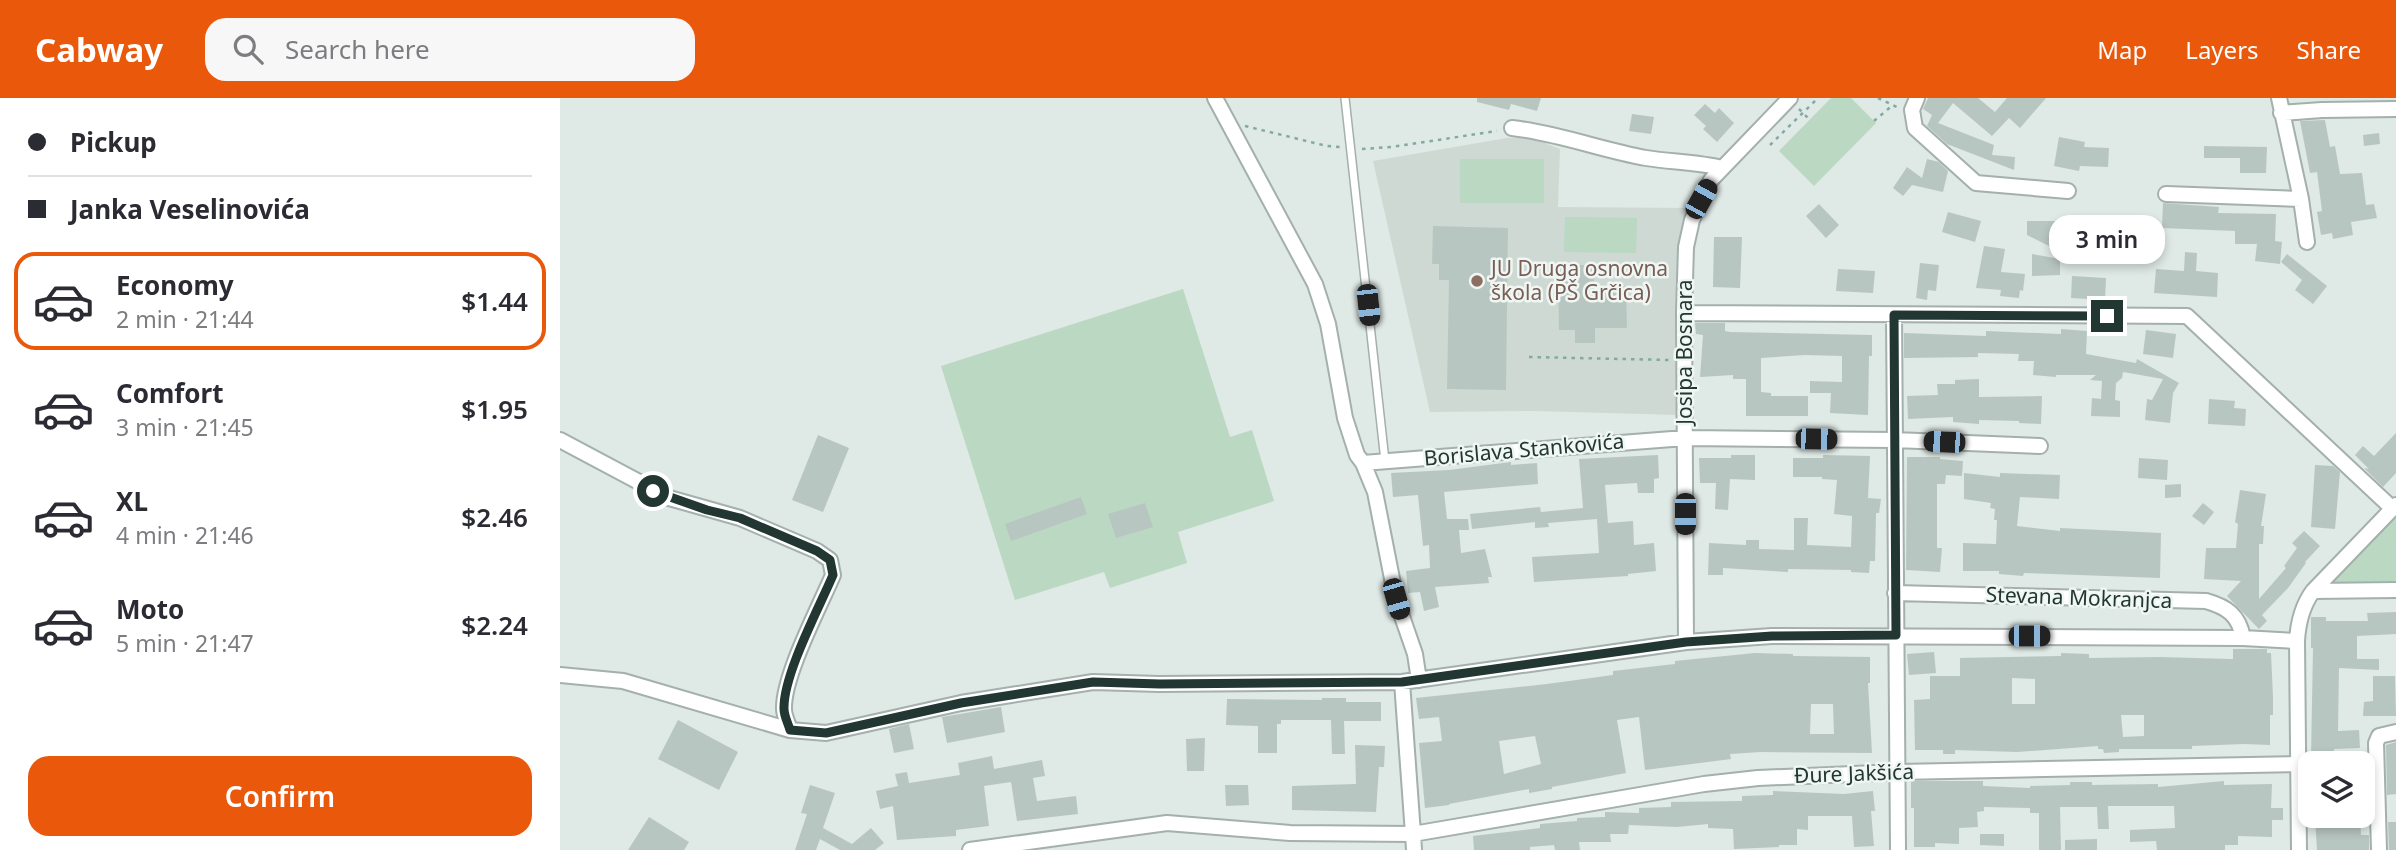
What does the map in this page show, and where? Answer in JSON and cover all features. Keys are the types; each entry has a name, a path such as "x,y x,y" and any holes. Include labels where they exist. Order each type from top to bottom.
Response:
{"street":[{"path":"1215,98 1315,284 1328,324 1345,418 1357,455 1375,492 1396,599 1415,654 1419,680"},
{"name":"Josipa Bosnara","path":"1686,642 1686,247 1692,220 1711,180 1790,98"},
{"path":"1917,98 1912,114 1913,124 1927,142 1976,183 2068,191"},
{"path":"2279,98 2301,199 2306,242"},
{"path":"2281,113 2396,109"},
{"path":"1512,128 1537,131 1646,158 1694,162 1722,168"},
{"path":"2166,194 2301,199"},
{"path":"1684,313 2187,316 2394,507 2306,601 2297,641 2300,751"},
{"path":"1894,315 1898,850"},
{"name":"Borislava Stankovića","path":"1363,463 1685,438 1895,440 2040,446"},
{"path":"560,440 669,498 740,518 808,547 830,560 833,575 785,693 784,712 790,730"},
{"path":"2313,591 2396,590"},
{"name":"Stevana Mokranjca","path":"1895,593 2206,601 2221,605 2232,612 2241,626 2243,638"},
{"name":"Stevana Mokranjca","path":"560,675 623,681 790,730 826,733 961,703 1093,682 1402,682 1686,642 1772,636 2243,638 2297,641"},
{"path":"1402,682 1414,850"},
{"path":"2379,850 2376,743 2379,736 2396,732"},
{"name":"Đure Jakšića","path":"970,850 1167,823 1290,833 1413,834 1704,784 1758,778 1899,772 2298,764"},
{"path":"2299,828 2299,850"}],"lane":[{"path":"1345,98 1385,461"}],"path":[{"path":"1770,145 1818,98"},
{"path":"1878,98 1912,114"},
{"path":"1874,121 1893,105"},
{"path":"1229,122 1326,146 1351,148 1391,147 1512,128"},
{"path":"1529,357 1684,360"}],"shaded area":[{"path":"1507,138 1532,138 1560,149 1558,207 1690,208 1680,239 1679,415 1536,411 1430,412 1373,161"}],"green space":[{"path":"1831,98 1851,98 1876,123 1814,186 1779,151"},
{"path":"1460,159 1544,159 1544,203 1460,203"},
{"path":"1565,217 1637,218 1636,253 1564,252"},
{"path":"1183,289 1230,437 1252,430 1274,501 1178,532 1187,563 1110,588 1104,572 1015,600 941,366"},
{"path":"2396,515 2396,581 2336,583 2336,576"}],"building":[{"path":"1477,98 1541,98 1537,111 1511,104 1509,110 1477,102"},
{"path":"1928,98 1978,98 1995,112 2007,98 2046,98 2020,128 2009,118 1992,136 1953,103 1938,123 1994,145 1992,155 2015,157 2014,170 1947,144 1927,126 1932,115 1923,109"},
{"path":"1705,104 1715,113 1719,108 1734,123 1717,142 1703,129 1706,126 1694,115"},
{"path":"1632,114 1654,117 1651,134 1629,131"},
{"path":"2325,120 2330,147 2335,146 2340,174 2362,173 2366,205 2374,204 2377,218 2351,222 2353,235 2333,239 2332,233 2321,235 2317,212 2322,211 2317,172 2310,173 2300,121"},
{"path":"2379,133 2380,144 2364,146 2363,135"},
{"path":"2059,137 2085,142 2084,147 2109,148 2108,167 2080,166 2079,171 2054,166"},
{"path":"2204,146 2267,147 2266,173 2240,173 2240,158 2204,158"},
{"path":"1927,159 1939,162 1948,171 1943,192 1912,185 1903,196 1893,188 1907,167 1922,178"},
{"path":"2163,203 2219,207 2218,213 2276,214 2275,241 2282,242 2280,264 2255,261 2257,244 2235,244 2235,231 2162,228"},
{"path":"1819,204 1839,225 1826,238 1806,216"},
{"path":"1948,212 1981,221 1975,242 1942,232"},
{"path":"2027,221 2063,221 2063,225 2102,224 2103,244 2059,245 2059,251 2027,235"},
{"path":"1433,226 1508,228 1506,390 1447,389 1449,280 1439,280 1439,264 1432,264"},
{"path":"1714,237 1742,237 1740,288 1713,287"},
{"path":"1984,246 2005,249 2001,272 2025,274 2023,291 2020,290 2019,298 2000,296 2001,290 1976,288"},
{"path":"2185,252 2197,253 2196,271 2218,273 2217,297 2154,293 2156,269 2184,271"},
{"path":"2032,254 2060,259 2060,275 2032,276"},
{"path":"2287,254 2327,286 2313,304 2295,290 2302,280 2281,262"},
{"path":"1920,263 1939,265 1936,291 1928,290 1927,300 1916,298"},
{"path":"1571,265 1594,265 1594,287 1626,286 1627,328 1595,328 1595,343 1575,343 1575,330 1559,330 1558,275 1571,275"},
{"path":"1838,269 1875,271 1873,293 1836,291"},
{"path":"2072,276 2106,278 2105,300 2071,298"},
{"path":"1695,323 1725,323 1725,331 1730,332 1872,335 1868,415 1830,413 1831,393 1810,393 1810,381 1842,382 1842,356 1805,355 1761,358 1761,392 1771,393 1771,396 1808,396 1808,416 1746,416 1746,379 1733,379 1733,375 1700,377 1703,335 1696,334"},
{"path":"2061,329 2087,331 2086,354 2136,363 2137,359 2179,383 2173,393 2170,423 2145,420 2147,399 2152,400 2163,379 2123,372 2122,378 2116,383 2115,400 2120,401 2120,417 2091,416 2092,398 2101,399 2102,381 2090,380 2096,375 2033,375 2034,361 2018,361 2019,354 1978,353 1978,357 1904,358 1904,333 1986,336 1986,331 2061,334"},
{"path":"2146,330 2176,334 2173,358 2143,354"},
{"path":"1979,379 1979,397 2042,396 2041,424 1979,420 1979,424 1953,422 1953,417 1908,419 1907,396 1938,395 1937,384 1955,384 1955,380"},
{"path":"2209,399 2235,401 2234,408 2246,409 2245,426 2208,424"},
{"path":"2396,433 2396,473 2383,487 2355,455 2363,446 2374,456"},
{"path":"818,435 849,448 823,512 792,500"},
{"path":"1658,455 1659,478 1654,479 1654,493 1638,493 1637,483 1605,485 1608,523 1633,521 1634,545 1654,543 1656,571 1628,576 1534,582 1532,557 1599,553 1597,519 1548,523 1549,527 1535,528 1535,522 1472,529 1470,514 1540,507 1541,512 1583,508 1579,459"},
{"path":"1731,455 1755,455 1755,480 1730,479 1728,510 1715,509 1716,483 1700,483 1699,458 1731,458"},
{"path":"1823,455 1870,456 1868,498 1881,499 1879,513 1876,513 1875,561 1870,561 1869,573 1851,570 1788,569 1788,572 1723,568 1723,575 1708,575 1709,543 1746,545 1746,540 1759,540 1759,549 1794,550 1794,518 1808,518 1807,545 1851,547 1852,516 1834,514 1837,480 1793,477 1793,458 1823,458"},
{"path":"1907,457 1940,457 1963,461 1962,476 1946,475 1945,484 1937,484 1937,548 1942,548 1940,572 1906,570"},
{"path":"2139,458 2168,460 2167,480 2138,478"},
{"path":"1511,462 1511,465 1537,463 1538,484 1444,492 1447,519 1468,519 1469,530 1459,530 1461,553 1485,549 1492,577 1488,577 1489,583 1435,587 1439,607 1424,611 1420,592 1408,593 1406,571 1430,568 1429,545 1423,546 1418,495 1393,497 1391,473 1449,470"},
{"path":"2315,465 2333,466 2340,472 2335,529 2311,527"},
{"path":"1964,473 2000,477 2000,473 2060,475 2059,499 2020,497 2017,526 2060,531 2060,528 2161,533 2160,578 2024,573 2023,576 1999,574 1999,571 1963,571 1963,543 1996,544 1997,520 1994,520 1995,509 1990,508 1991,503 1964,499"},
{"path":"2181,484 2181,497 2165,498 2165,485"},
{"path":"2240,490 2266,494 2261,526 2264,526 2263,544 2259,544 2259,599 2286,568 2284,566 2297,548 2292,543 2304,531 2320,546 2305,562 2288,588 2262,615 2267,621 2259,629 2227,596 2241,581 2204,579 2206,548 2236,548 2238,524 2235,522"},
{"path":"1081,497 1087,514 1011,541 1005,524"},
{"path":"1145,503 1153,527 1116,538 1108,514"},
{"path":"2203,503 2214,512 2204,525 2192,516"},
{"path":"2396,612 2396,634 2357,636 2357,659 2379,659 2379,670 2339,668 2338,731 2359,730 2360,748 2311,751 2311,617 2326,617 2326,621 2368,621 2367,613"},
{"path":"2233,649 2267,649 2267,653 2271,653 2273,715 2270,715 2270,745 2119,749 2119,752 2104,753 2098,746 2017,752 1955,750 1955,754 1943,754 1943,750 1915,750 1914,700 1930,699 1930,676 1960,676 1960,658 2061,656 2061,653 2089,654 2089,658 2233,659","holes":["2012,678 2035,679 2035,704 2012,704","2121,715 2144,715 2144,736 2123,737"]},
{"path":"1934,652 1936,673 1909,675 1907,654"},
{"path":"1755,653 1870,657 1868,683 1872,753 1730,754 1731,759 1645,770 1639,717 1617,720 1626,773 1552,789 1529,793 1529,789 1425,808 1419,743 1442,741 1439,717 1419,719 1416,698 1613,675 1613,671 1675,664 1675,661","holes":["1811,704 1833,704 1834,734 1810,734","1535,736 1541,764 1504,774 1499,741"]},
{"path":"2373,676 2395,676 2396,716 2363,716 2364,702 2373,701"},
{"path":"1346,698 1346,702 1381,702 1381,721 1344,721 1345,754 1332,754 1331,720 1281,720 1281,724 1277,724 1277,753 1258,753 1258,726 1226,725 1227,699"},
{"path":"1001,707 1005,732 947,743 942,717"},
{"path":"678,720 738,752 719,790 658,759"},
{"path":"909,724 914,749 894,753 889,729"},
{"path":"1205,738 1204,771 1187,771 1186,739"},
{"path":"2396,742 2396,794 2387,795 2386,745"},
{"path":"1355,745 1385,746 1384,767 1379,767 1376,812 1292,810 1292,786 1356,784"},
{"path":"992,756 994,769 1042,760 1045,776 1033,778 1037,801 1076,796 1078,814 1017,821 1011,782 984,786 989,826 956,830 956,836 897,840 893,806 880,809 876,791 898,786 895,774 907,772 909,783 960,775 958,763"},
{"path":"1911,781 1983,781 1983,786 2030,788 2070,785 2070,782 2092,782 2092,785 2158,784 2158,787 2224,781 2224,785 2272,784 2271,808 2283,808 2283,820 2272,820 2272,837 2238,836 2238,845 2225,845 2225,850 2157,850 2156,841 2130,842 2130,830 2175,828 2174,806 2108,806 2109,829 2098,829 2097,807 2060,807 2061,850 2039,850 2039,813 2030,813 2030,808 1984,807 1984,811 1977,812 1978,827 1959,828 1959,844 1935,843 1935,847 1914,847"},
{"path":"810,785 835,793 823,828 852,844 871,828 884,843 875,850 840,850 820,839 816,850 795,850 807,814 801,813"},
{"path":"1225,785 1248,785 1249,805 1226,806"},
{"path":"1773,791 1844,794 1873,791 1875,811 1871,811 1874,846 1854,847 1852,816 1808,816 1808,830 1797,829 1797,845 1779,847 1734,849 1733,829 1708,828 1708,824 1677,827 1629,825 1628,834 1610,834 1611,842 1579,842 1580,850 1555,850 1554,845 1530,847 1530,850 1474,850 1473,836 1540,828 1540,824 1577,821 1577,818 1605,817 1605,812 1639,813 1639,808 1671,807 1671,802 1742,801 1742,796 1773,795"},
{"path":"649,817 689,842 684,850 628,850"},
{"path":"2388,822 2396,822 2396,850 2389,850"},
{"path":"2316,828 2361,828 2361,835 2369,835 2369,850 2317,850"},
{"path":"1980,834 2004,834 2004,846 1980,845"},
{"path":"2097,839 2097,850 2065,850 2065,840"}],"place":[{"name":"JU Druga osnovna škola (PŠ Grčica)","path":"1477,281"}],"route":[{"path":"653,491 707,510 740,518 817,551 830,560 833,575 785,693 784,712 790,730 826,733 961,703 1093,682 1402,682 1686,642 1772,636 1896,635 1894,315 2107,316"}]}
